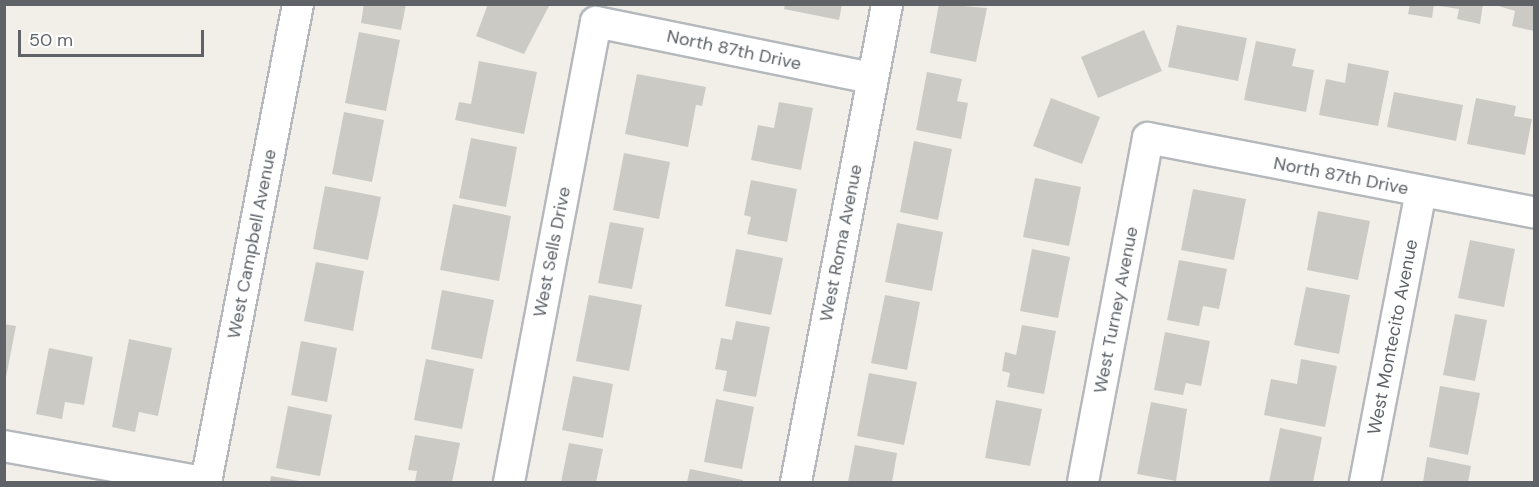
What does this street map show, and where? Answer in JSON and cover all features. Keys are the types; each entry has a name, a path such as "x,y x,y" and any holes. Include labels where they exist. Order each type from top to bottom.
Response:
{"street":[{"name":"West Campbell Avenue","path":"204,483 298,4"},
{"name":"West Roma Avenue","path":"796,483 886,4"},
{"name":"North 87th Drive","path":"596,22 872,78"},
{"name":"West Sells Drive","path":"509,483 596,22"},
{"name":"North 87th Drive","path":"1148,138 1534,212"},
{"name":"West Turney Avenue","path":"1083,483 1148,138"},
{"name":"West Montecito Avenue","path":"1365,483 1420,191"},
{"path":"4,446 204,483"}],"building":[{"path":"364,4 406,4 401,30 361,23"},
{"path":"488,4 550,4 524,54 476,36"},
{"path":"785,4 842,4 839,20 784,9"},
{"path":"939,4 987,8 976,62 930,53"},
{"path":"1410,4 1434,4 1432,18 1408,14"},
{"path":"1483,4 1480,24 1457,19 1459,9 1439,6"},
{"path":"1492,4 1534,4 1534,31 1512,26 1515,11"},
{"path":"1177,25 1247,38 1238,81 1168,67"},
{"path":"1144,30 1162,71 1098,98 1081,57"},
{"path":"359,32 400,40 386,111 345,103"},
{"path":"1256,41 1296,49 1292,66 1314,70 1306,112 1244,100"},
{"path":"479,61 537,72 524,134 455,120 459,102 471,104"},
{"path":"1348,63 1389,71 1378,126 1319,115 1326,79 1345,83"},
{"path":"927,72 962,79 957,101 968,103 961,139 916,130"},
{"path":"637,74 706,87 702,106 696,105 688,147 625,134"},
{"path":"1394,92 1463,105 1456,141 1387,127"},
{"path":"1051,98 1100,117 1082,164 1033,146"},
{"path":"1476,98 1516,106 1514,116 1532,119 1525,155 1467,144"},
{"path":"779,102 813,108 801,170 751,160 758,125 774,128"},
{"path":"344,112 384,120 372,182 332,174"},
{"path":"471,138 517,147 506,207 459,198"},
{"path":"914,141 952,149 938,220 900,212"},
{"path":"624,153 670,162 659,219 613,210"},
{"path":"1035,178 1081,187 1069,246 1023,237"},
{"path":"751,180 797,189 787,242 747,234 751,217 744,215"},
{"path":"325,186 381,197 368,260 313,249"},
{"path":"1193,189 1246,199 1234,260 1181,250"},
{"path":"453,204 511,216 499,281 440,270"},
{"path":"1318,211 1370,221 1358,280 1307,270"},
{"path":"610,222 644,228 632,289 598,283"},
{"path":"897,223 943,232 932,291 885,282"},
{"path":"1470,240 1515,249 1504,307 1458,298"},
{"path":"736,249 783,258 771,315 725,306"},
{"path":"1032,249 1070,257 1058,318 1020,311"},
{"path":"1179,260 1227,269 1219,309 1203,306 1199,326 1167,320"},
{"path":"316,262 364,271 353,331 304,321"},
{"path":"1306,287 1350,295 1339,354 1294,345"},
{"path":"442,290 494,300 482,359 431,349"},
{"path":"589,295 642,305 629,371 576,361"},
{"path":"885,295 920,302 907,370 871,363"},
{"path":"1455,314 1487,320 1475,381 1443,375"},
{"path":"736,321 770,327 756,397 723,391 727,371 715,369 721,338 732,340"},
{"path":"4,324 16,326 6,377 4,377"},
{"path":"1022,325 1056,331 1044,394 1007,387 1010,373 1002,371 1005,352 1016,355"},
{"path":"1165,332 1210,341 1201,386 1186,383 1183,395 1154,390"},
{"path":"129,339 172,348 158,416 139,412 135,432 112,427"},
{"path":"301,341 337,348 327,402 291,395"},
{"path":"49,348 93,357 84,405 65,402 62,419 36,414"},
{"path":"426,359 474,369 462,429 414,420"},
{"path":"1301,359 1337,366 1325,427 1264,415 1271,379 1297,384"},
{"path":"869,373 917,382 904,445 857,436"},
{"path":"573,376 613,384 603,438 562,430"},
{"path":"1440,386 1480,393 1468,455 1429,447"},
{"path":"716,399 754,407 742,469 704,462"},
{"path":"996,400 1042,409 1030,466 985,458"},
{"path":"1151,402 1187,409 1176,481 1137,474"},
{"path":"288,406 332,415 320,476 276,468"},
{"path":"1280,428 1322,437 1313,482 1269,482"},
{"path":"415,435 460,443 452,482 415,482 417,471 408,470"},
{"path":"569,443 603,449 596,482 561,482"},
{"path":"855,445 897,453 892,482 848,482"},
{"path":"1427,457 1471,466 1468,482 1423,482"},
{"path":"690,469 743,480 743,482 687,482"},
{"path":"271,476 299,481 270,482"}]}
